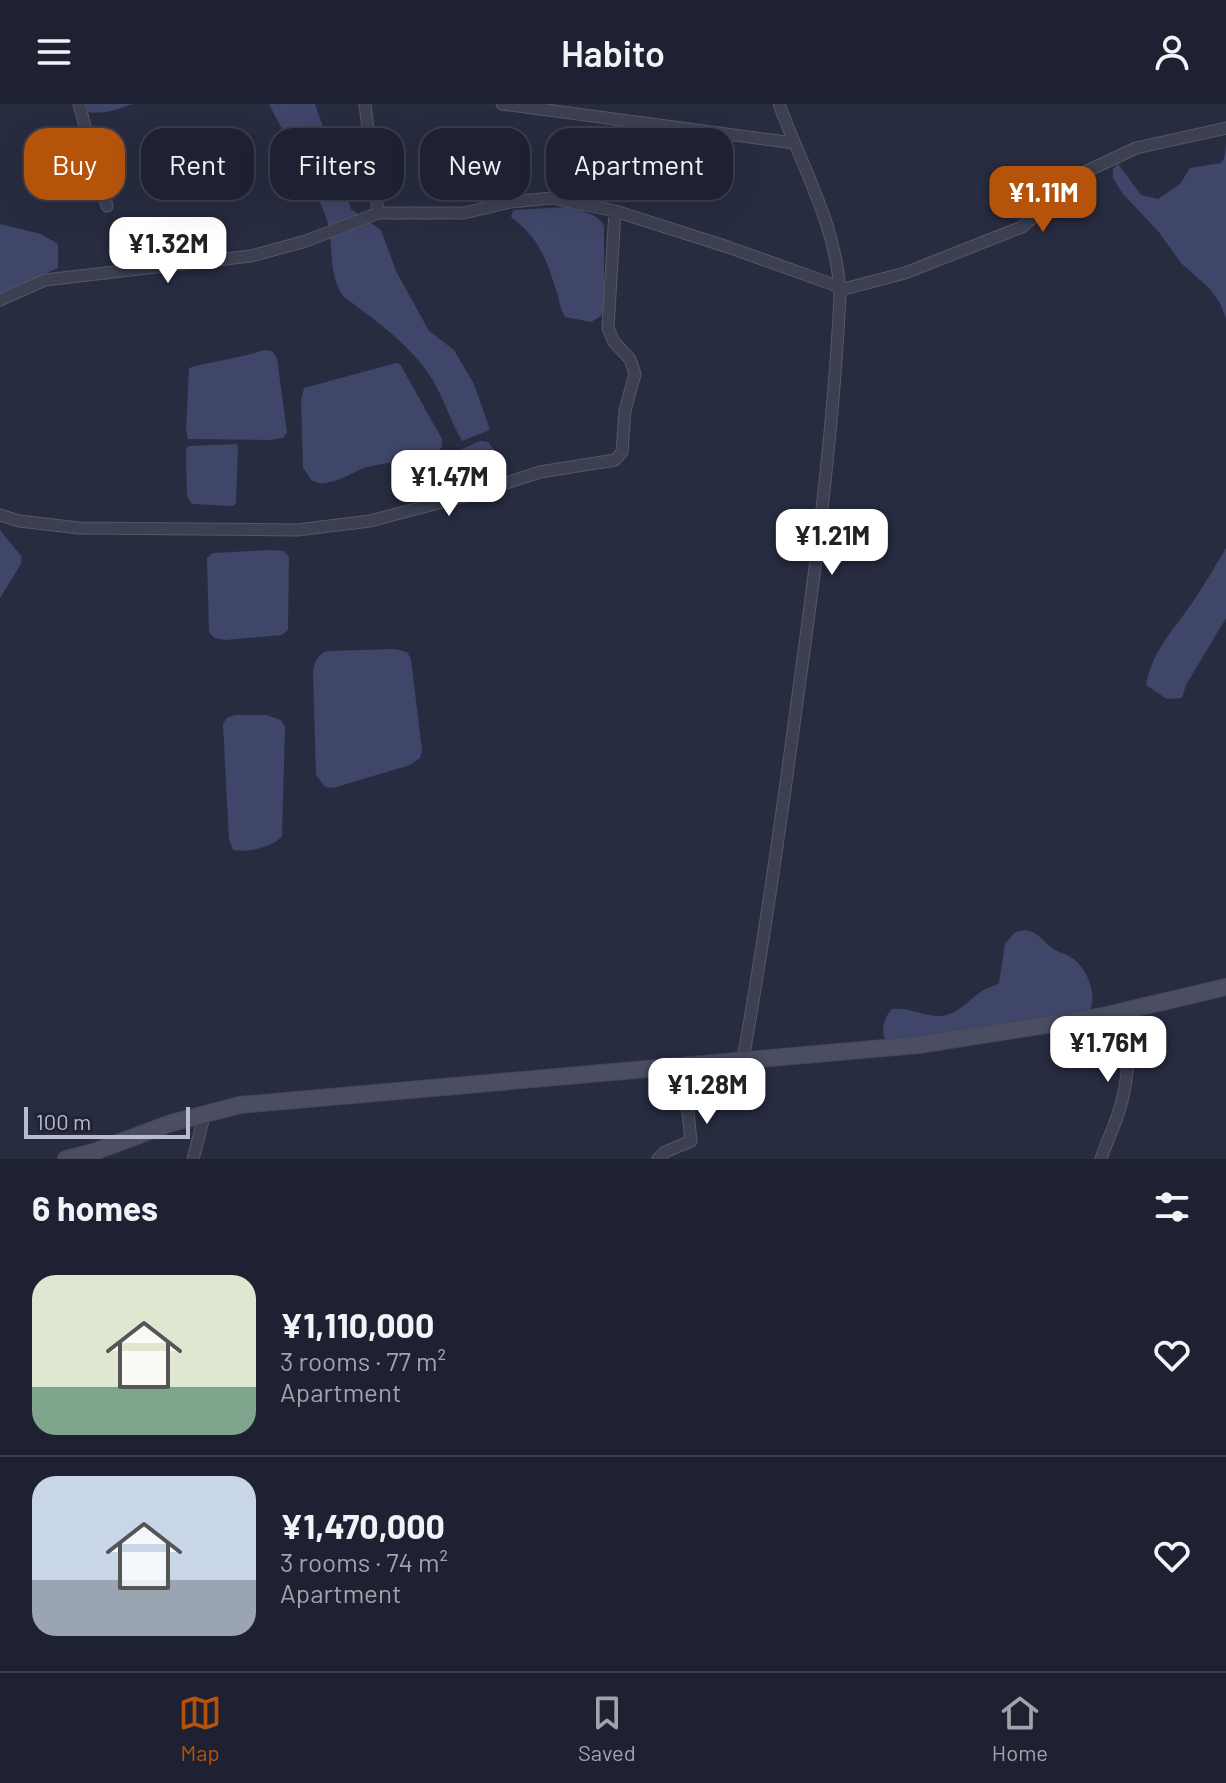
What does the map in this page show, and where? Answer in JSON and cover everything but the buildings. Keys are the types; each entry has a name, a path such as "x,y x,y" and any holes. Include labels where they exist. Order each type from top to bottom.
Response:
{"street":[{"path":"79,104 107,206"},
{"path":"365,104 378,213"},
{"path":"502,104 794,143"},
{"path":"743,1059 763,944 810,611 826,483 840,288 837,257 830,231 779,104"},
{"path":"0,300 45,280 251,256 323,235 378,213 464,213 510,202 552,198 615,211 728,247 840,288 929,264 1022,227 1085,172 1136,148 1226,128"},
{"path":"0,515 19,521 79,528 297,530 370,521 469,495 540,472 615,460 622,452 625,410 635,374 633,364 614,342 608,328 615,211"},
{"path":"66,1159 205,1113 262,1102 918,1045 1046,1026 1226,987"},
{"path":"1101,1159 1120,1110 1126,1082 1129,1055 1127,1010"},
{"path":"658,1159 665,1152 691,1141 683,1064"},
{"path":"193,1159 205,1113"}],"water":[{"path":"86,104 133,104 94,113 88,112"},
{"path":"269,104 315,104 323,128 282,128"},
{"path":"1226,145 1226,319 1220,303 1209,288 1181,263 1158,231 1123,194 1113,178 1113,169 1118,164 1141,195 1158,199 1180,184 1190,168 1221,163"},
{"path":"319,200 348,200 351,209 381,230 396,271 429,331 454,350 474,384 490,430 462,441 438,389 419,361 388,331 343,296 335,278 326,217"},
{"path":"568,207 593,215 604,226 604,309 601,316 591,322 565,317 541,250 529,233 511,217 513,210"},
{"path":"0,224 41,234 58,244 58,268 0,294"},
{"path":"264,350 272,351 277,358 287,433 283,438 188,439 189,368"},
{"path":"400,364 442,439 442,447 426,456 364,468 333,481 320,483 311,480 303,467 301,400 304,388"},
{"path":"480,441 488,442 502,460 500,463 430,494 424,493 417,477 418,469"},
{"path":"236,444 236,503 233,506 192,504 187,496 188,446"},
{"path":"0,530 22,557 21,564 0,598"},
{"path":"1226,548 1226,618 1186,685 1182,698 1167,699 1146,685 1149,672 1166,639"},
{"path":"284,551 289,557 288,630 282,635 225,640 214,638 209,632 207,558 213,553"},
{"path":"395,649 407,652 411,659 422,751 420,758 410,765 333,788 325,787 316,775 313,671 316,662 321,654 328,651"},
{"path":"235,715 266,715 281,720 285,727 282,836 266,846 245,851 233,850 229,839 223,724"},
{"path":"1026,930 1081,966 1092,989 1089,1011 890,1043 886,1041 884,1024 892,1009 944,1016 999,983 1005,944 1015,932"}]}
